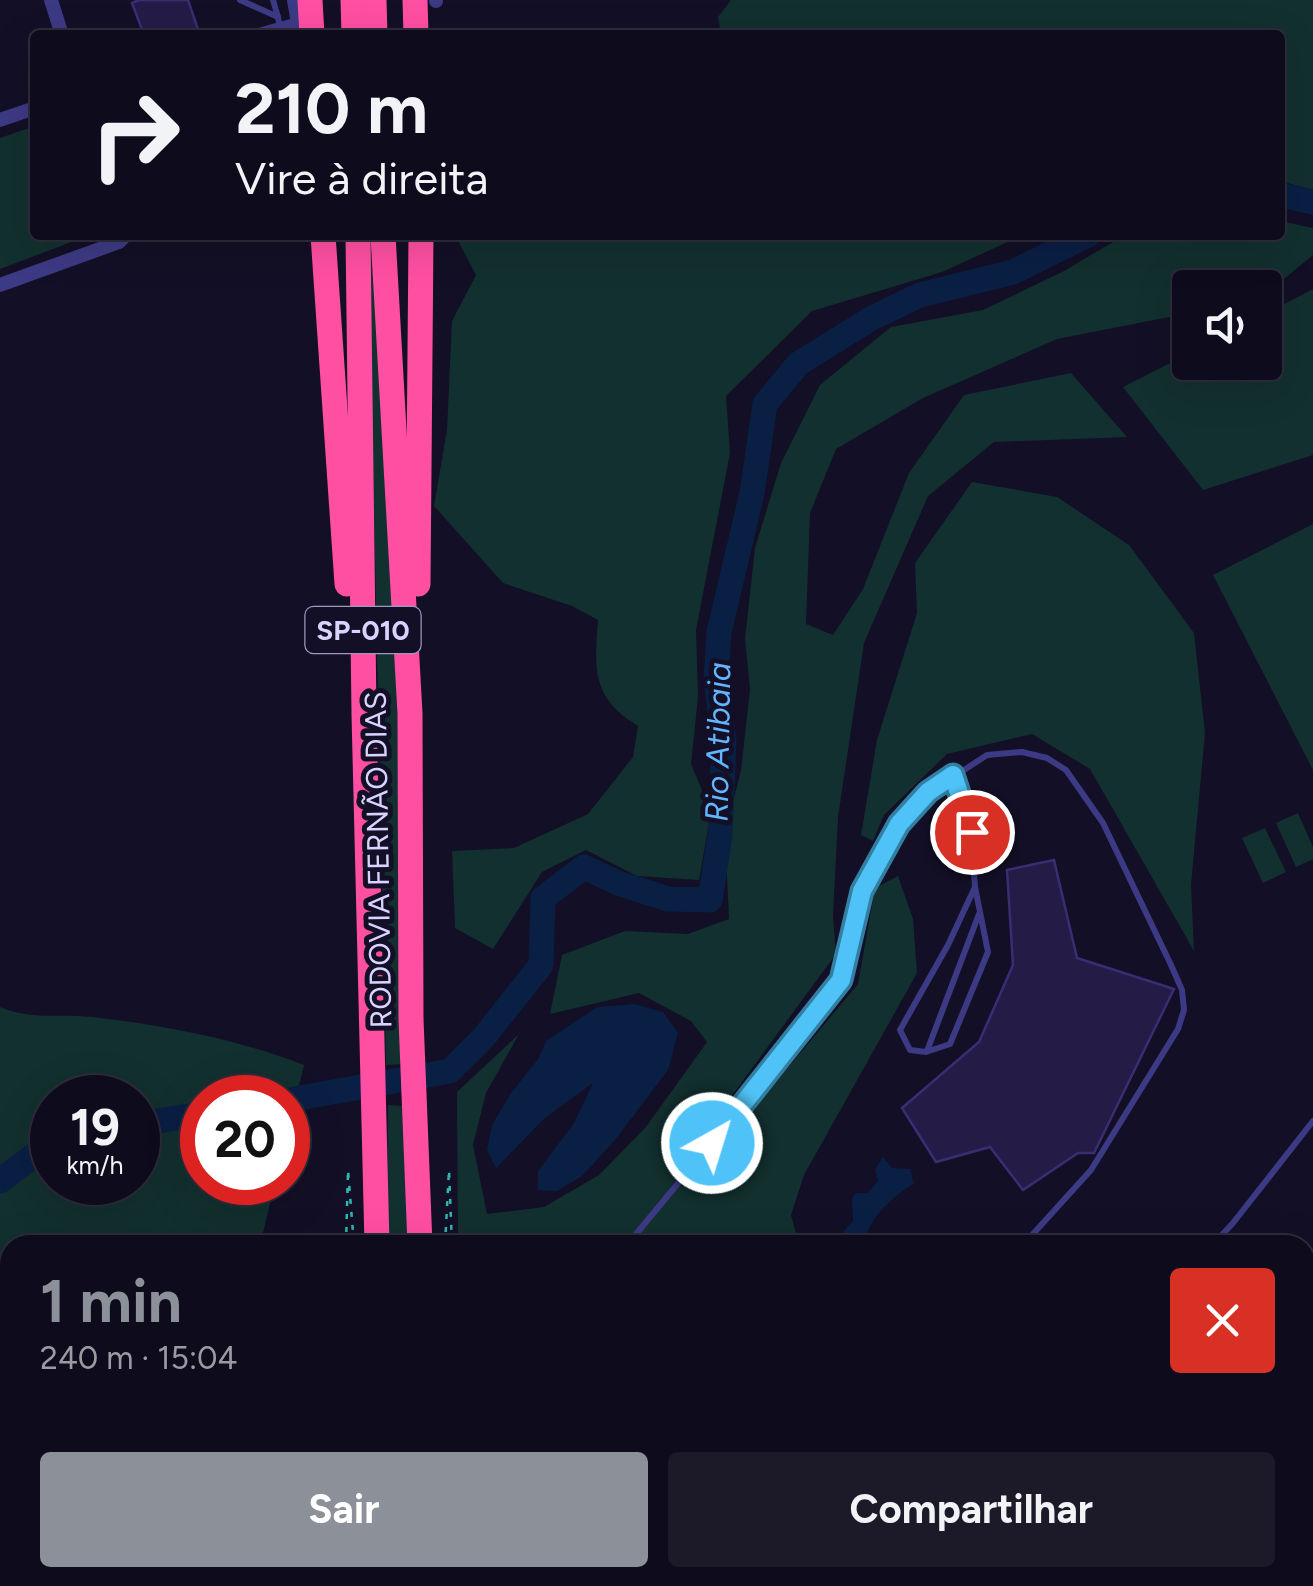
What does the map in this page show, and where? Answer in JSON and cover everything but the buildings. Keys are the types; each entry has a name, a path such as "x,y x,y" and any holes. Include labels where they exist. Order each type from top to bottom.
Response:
{"highway":[{"path":"303,30 310,0"},
{"path":"353,0 354,30"},
{"path":"374,0 375,30"},
{"path":"418,30 429,0"},
{"path":"323,240 346,575 364,714"},
{"name":"RODOVIA FERNÃO DIAS","path":"358,240 364,714 377,1235"},
{"name":"RODOVIA FERNÃO DIAS","path":"383,240 410,714 411,1019 420,1235"},
{"path":"410,714 418,587 421,240"}],"street":[{"path":"50,0 60,30"},
{"path":"294,0 303,30"},
{"path":"267,30 279,22 300,30"},
{"path":"0,120 30,110"},
{"path":"0,285 121,240"}],"lane":[{"path":"240,0 279,22"},
{"path":"273,0 279,22"},
{"path":"636,1235 841,980 862,891 899,824 928,792 987,755 1022,752 1047,758 1066,770 1103,824 1182,990 1184,1010 1178,1029 1091,1170 1033,1235"},
{"path":"953,775 972,832 975,887 988,952 950,1044 926,1052 910,1050 900,1030 948,945 975,887"},
{"path":"926,1052 980,912"},
{"path":"1223,1235 1313,1121"}],"path":[{"path":"346,1235 348,1170 353,1235"},
{"path":"446,1235 449,1170 452,1235"}],"green space":[{"path":"731,0 1313,0 1313,190 1285,182 1285,30 720,30 718,17"},
{"path":"30,128 30,240 77,240 0,269 0,138"},
{"path":"1285,222 1313,228 1313,255 1282,281 1282,270 1172,270 1172,317 1057,339 923,398 836,449 810,513 806,624 833,635 863,589 909,473 964,395 1071,373 1127,437 994,442 928,496 864,643 838,817 833,916 836,954 714,1120 685,1146 713,1145 741,1124 858,984 875,888 898,876 913,919 917,973 804,1175 791,1215 796,1235 458,1235 457,1092 519,1034 486,1093 473,1145 487,1214 544,1207 599,1175 646,1127 707,1042 691,1021 639,993 550,1014 562,955 625,931 688,934 729,919 725,831 741,771 750,689 745,639 755,548 781,463 820,385 891,327 983,310 1064,271 1117,240 1285,240"},
{"path":"368,240 377,240 395,533 405,1064 386,1065"},
{"path":"458,240 1012,240 942,272 812,311 726,396 730,453 696,630 698,697 691,764 711,812 699,880 637,876 586,850 542,872 493,949 455,928 452,851 514,848 588,814 633,757 638,726 612,705 599,681 598,620 572,606 503,583 434,506 447,430 452,321 476,275"},
{"path":"1313,289 1313,455 1203,490 1123,387 1172,362 1172,380 1282,380 1282,305"},
{"path":"972,482 1057,497 1129,545 1194,633 1205,733 1191,885 1194,951 1090,769 1032,734 947,754 884,815 873,841 861,835 877,740 917,613 915,563"},
{"path":"1313,524 1313,770 1213,575"},
{"path":"1298,813 1313,847 1313,859 1296,867 1276,823"},
{"path":"1265,828 1286,872 1263,883 1242,838"},
{"path":"0,1007 24,1014 92,1017 173,1029 226,1040 304,1065 302,1075 180,1075 180,1205 270,1205 262,1235 0,1235"},
{"path":"388,1105 406,1106 408,1235 387,1235"}],"water":[{"path":"635,1004 663,1012 678,1033 668,1070 615,1140 582,1176 557,1191 538,1190 538,1171 574,1123 593,1083 545,1118 496,1168 487,1150 492,1125 539,1058 546,1041 597,1007"},
{"path":"883,1157 892,1168 910,1169 914,1184 882,1210 866,1235 841,1235 853,1221 852,1198 856,1193 868,1193 878,1181 875,1170"}],"waterway":[{"name":"Rio Atibaia","path":"1285,196 1313,202"},
{"name":"Rio Atibaia","path":"310,1096 450,1071 484,1037 541,965 543,898 584,867 668,899 710,900 720,835 724,742 716,680 719,632 752,493 765,404 798,364 872,318 920,295 1013,272 1078,240"},
{"name":"Rio Atibaia","path":"160,1121 180,1117"},
{"name":"Rio Atibaia","path":"0,1181 30,1158"}],"route":[{"path":"712,1143 841,980 862,891 899,824 928,792 953,775 972,832"}]}
